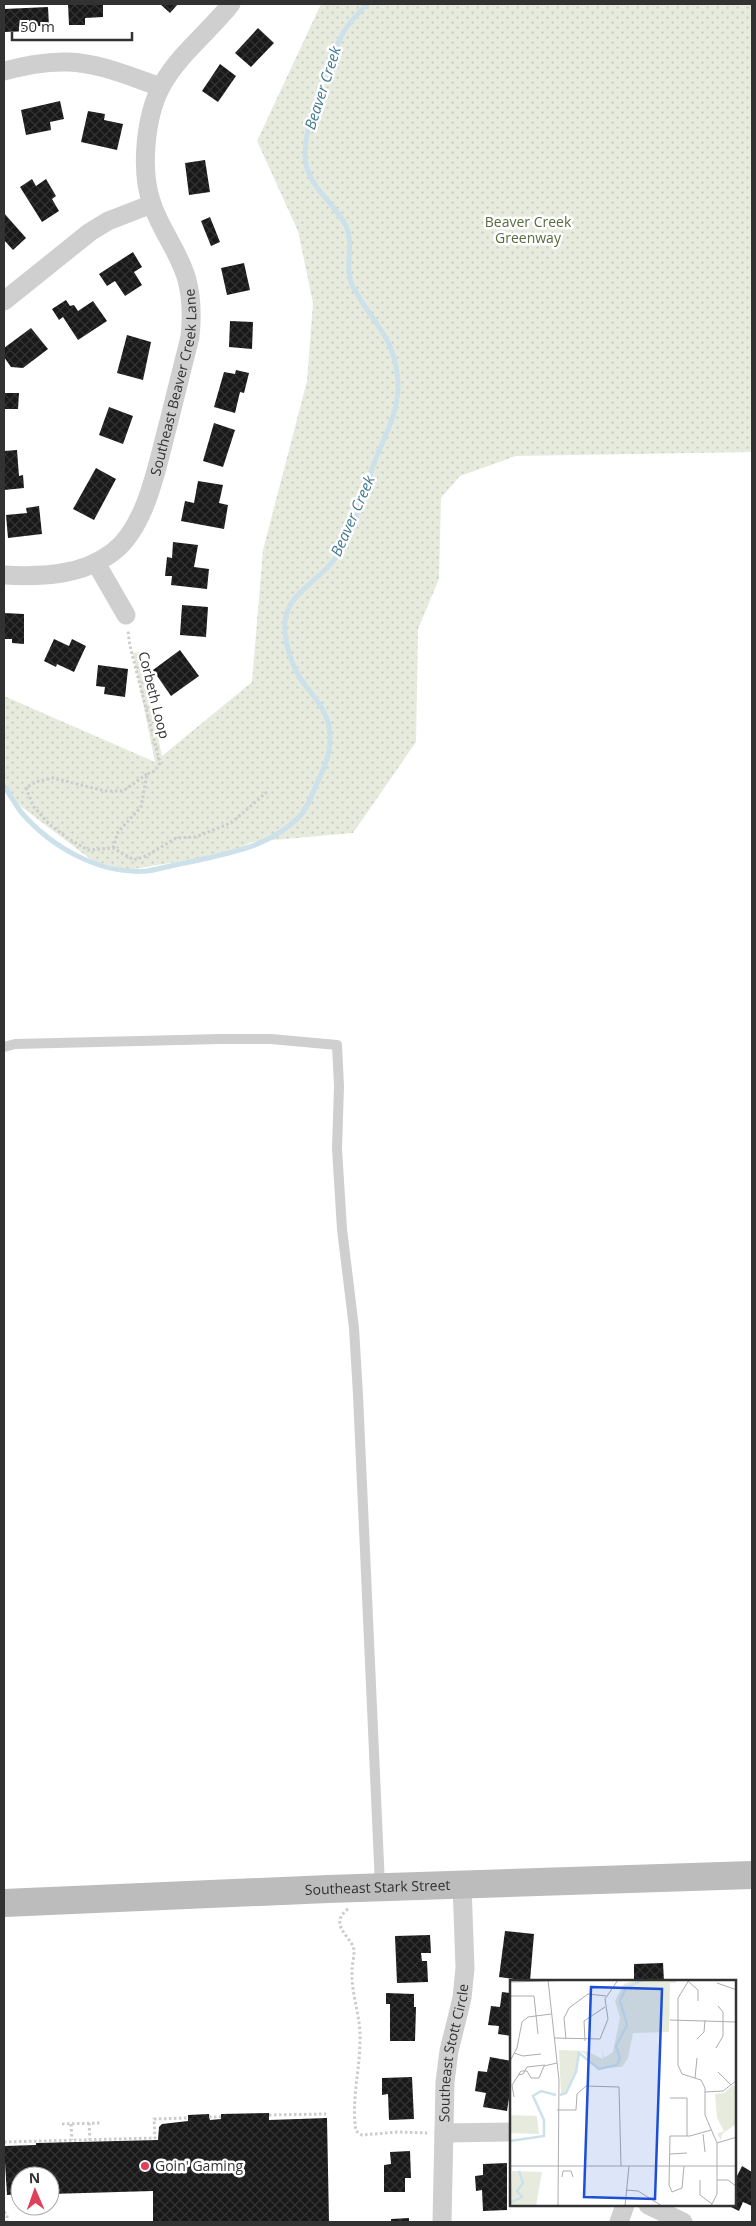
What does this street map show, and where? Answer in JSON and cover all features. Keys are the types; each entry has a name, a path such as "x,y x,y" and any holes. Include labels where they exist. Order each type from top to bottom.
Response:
{"main road":[{"name":"Southeast Stark Street","path":"4,1903 380,1887 752,1875"}],"street":[{"name":"Southeast Beaver Creek Lane","path":"4,575 57,574 96,563 113,552 127,537 139,517 152,484 190,337 191,299 187,281 181,263 152,204 147,188 147,137 150,120 161,87 182,55 231,4"},
{"path":"4,71 31,64 68,62 97,66 161,87"},
{"path":"4,301 90,232 108,222 152,204"},
{"path":"96,563 126,615"},
{"name":"Southeast Stott Circle","path":"442,2222 444,2082 449,2051 462,1998 464,1968 462,1884"},
{"path":"444,2133 510,2132"},
{"path":"618,2222 625,2206"},
{"path":"650,2206 683,2222"}],"lane":[{"path":"4,1047 24,1043 221,1039 271,1039 337,1045 339,1086 337,1149 344,1258 354,1328 358,1395 380,1887"}],"path":[{"name":"Corbeth Loop","path":"126,615 130,646 160,763 155,771 147,774 123,791 105,791 53,778 35,782 26,788 34,807 49,824 69,838 88,850 113,848 118,832 141,807 147,774"},
{"path":"113,848 134,860 146,856 176,838 195,837 231,823 268,791"},
{"path":"351,1908 344,1913 340,1924 342,1933 352,1943 354,1952 352,1959 352,1985 360,2039 354,2105 356,2132 362,2135 397,2132 444,2133"},
{"path":"269,2115 326,2114"},
{"path":"210,2117 221,2117"},
{"path":"4,2142 155,2138 154,2119 188,2118"},
{"path":"62,2124 100,2123"},
{"path":"71,2124 72,2140"},
{"path":"89,2124 90,2140"},
{"path":"4,2212 7,2214 7,2222"}],"green space":[{"name":"Beaver Creek Greenway","path":"321,4 752,4 752,452 516,456 460,476 441,498 439,579 418,629 416,742 353,833 252,842 226,854 127,870 93,861 19,805 4,785 4,696 155,762 133,653 140,652 162,756 252,682 263,550 307,381 313,303 298,231 257,141"}],"building":[{"path":"68,4 103,4 103,17 85,18 85,25 69,25"},
{"path":"160,4 178,4 170,13"},
{"path":"48,7 49,26 32,26 33,31 4,32 4,9"},
{"path":"258,28 274,43 251,67 235,53"},
{"path":"220,64 236,76 218,102 202,91"},
{"path":"60,101 64,119 50,122 51,130 26,135 21,110"},
{"path":"88,111 105,114 104,120 123,124 117,150 81,142"},
{"path":"205,160 210,192 189,195 185,163"},
{"path":"32,179 36,186 46,179 56,196 52,199 59,211 42,222 20,187"},
{"path":"4,213 26,238 13,250 4,240"},
{"path":"210,217 220,242 211,246 201,221"},
{"path":"133,252 142,267 134,272 142,285 125,296 115,281 107,286 99,274"},
{"path":"244,263 250,290 227,295 221,268"},
{"path":"66,300 70,306 74,305 78,311 93,301 107,321 78,340 63,317 59,320 52,309"},
{"path":"230,321 253,322 252,349 229,347"},
{"path":"31,328 48,349 23,368 11,367 4,357 4,348"},
{"path":"127,335 151,342 143,380 117,373"},
{"path":"236,370 249,373 244,393 240,392 235,413 214,407 224,372 235,374"},
{"path":"4,393 19,393 18,409 4,409"},
{"path":"109,407 133,416 123,444 99,435"},
{"path":"214,423 235,430 223,467 203,461"},
{"path":"17,450 19,476 23,475 24,488 4,490 4,451"},
{"path":"96,468 116,479 94,520 73,509"},
{"path":"198,481 223,485 219,503 228,505 224,529 181,521 185,501 194,503"},
{"path":"39,506 42,534 8,538 6,515 27,513 26,508"},
{"path":"173,542 198,545 194,567 209,569 207,589 171,585 172,576 165,576 167,557 172,558"},
{"path":"182,605 208,607 206,637 180,635"},
{"path":"4,613 24,614 24,644 12,643 12,639 4,639"},
{"path":"54,639 69,646 72,639 86,646 74,672 57,664 56,667 44,661"},
{"path":"180,650 199,676 171,696 153,670"},
{"path":"98,665 128,669 125,697 104,694 105,687 96,686"},
{"path":"505,1931 534,1934 530,1980 499,1977"},
{"path":"430,1935 431,1953 421,1953 422,1961 427,1961 428,1982 397,1983 395,1936"},
{"path":"663,1963 664,1980 634,1980 634,1964"},
{"path":"502,1992 510,1993 510,2036 498,2034 499,2026 488,2025 491,2006 500,2007"},
{"path":"386,1993 414,1994 414,2007 416,2007 415,2041 390,2041 390,2004 386,2004"},
{"path":"490,2057 510,2061 510,2092 507,2111 483,2107 486,2093 475,2091 478,2071 487,2072"},
{"path":"412,2077 414,2119 389,2120 388,2094 382,2095 382,2078"},
{"path":"269,2113 269,2120 327,2118 329,2222 153,2222 153,2191 60,2194 60,2166 10,2166 10,2195 7,2195 4,2146 36,2145 36,2143 158,2140 159,2127 162,2124 188,2121 188,2115 209,2114 210,2120 221,2119 221,2114"},
{"path":"410,2151 411,2178 405,2178 405,2192 384,2192 384,2165 391,2164 390,2152"},
{"path":"507,2163 507,2210 483,2211 482,2190 476,2191 475,2176 483,2175 483,2164"},
{"path":"742,2166 752,2172 752,2206 743,2202 739,2211 729,2206 736,2206 736,2178"},
{"path":"409,2218 409,2222 391,2222 391,2219"}],"waterway":[{"name":"Beaver Creek","path":"4,786 21,812 47,837 78,856 94,863 129,871 147,871 248,848 287,828 305,810 310,800 327,757 330,734 327,719 322,708 300,678 291,659 285,631 287,613 291,603 330,565 343,545 354,521 390,424 396,406 398,387 397,370 389,344 353,287 350,279 349,241 346,226 336,210 318,189 306,164 307,135 323,78 343,33 367,4"}],"place":[{"name":"Goin' Gaming","path":"145,2166"}]}
